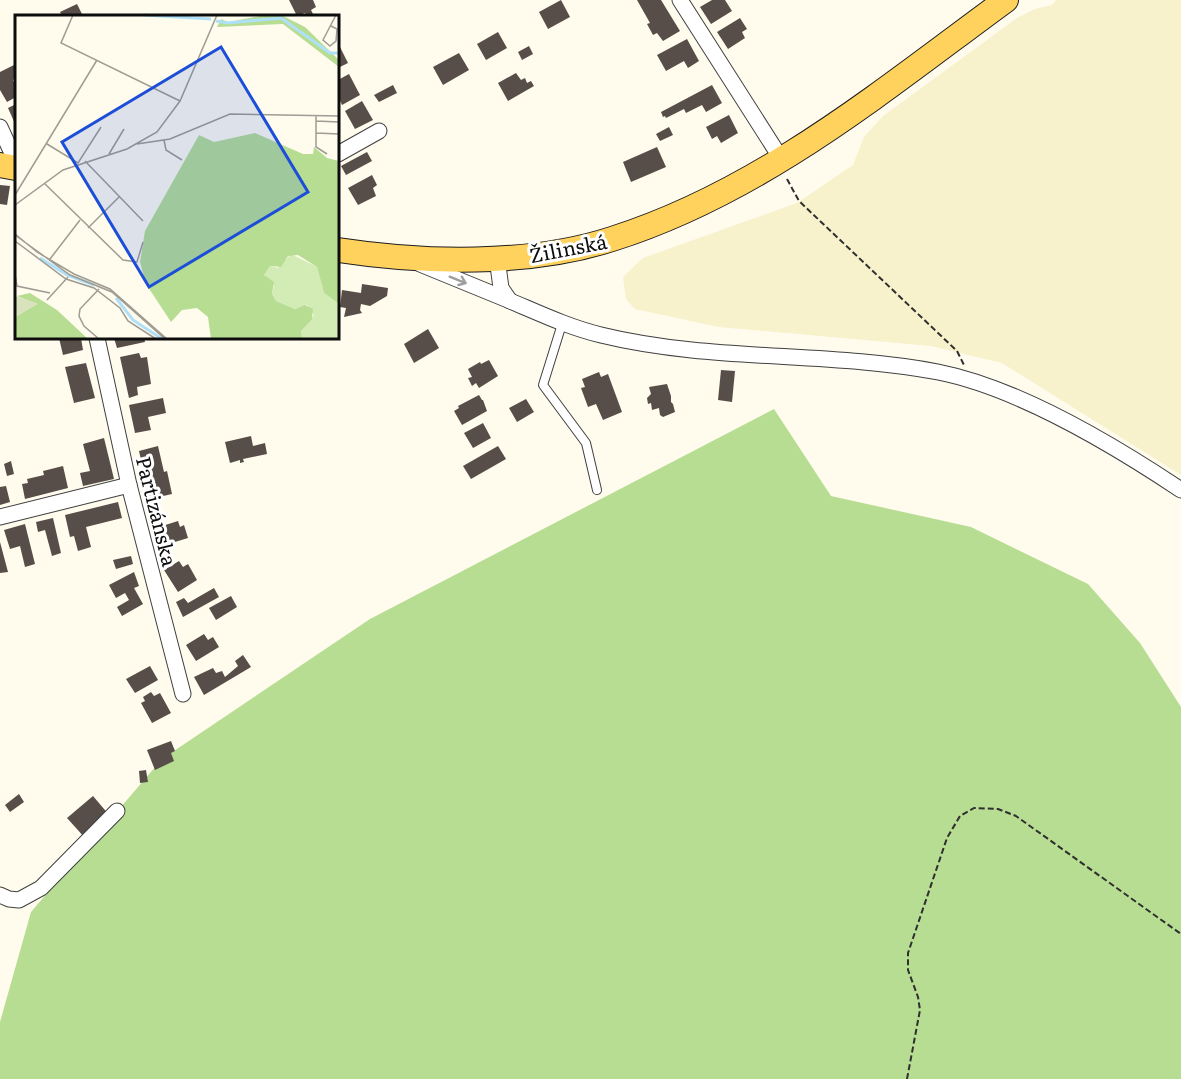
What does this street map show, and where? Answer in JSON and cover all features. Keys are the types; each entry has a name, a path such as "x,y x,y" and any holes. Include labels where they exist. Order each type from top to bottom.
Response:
{"main road":[{"name":"Žilinská","path":"339,250 406,258 497,258 552,253 611,240 784,168 1006,0"},
{"path":"0,165 15,168"}],"street":[{"path":"680,0 784,168"},
{"path":"0,127 15,160"},
{"path":"339,153 379,131"},
{"path":"406,258 562,324 601,335 680,348 897,366 940,373 983,385 1064,420 1114,447 1181,489"},
{"path":"497,258 501,288 510,301"},
{"name":"Partizánska","path":"97,339 129,485 183,694"},
{"path":"0,517 129,485"},
{"path":"0,895 19,900 41,888 117,811"}],"lane":[{"path":"562,324 543,385 586,443 597,489"}],"path":[{"path":"784,168 799,201 957,351 967,371"},
{"path":"907,1079 920,1010 918,997 908,970 908,953 947,838 960,816 974,808 998,809 1016,816 1181,934"}],"shaded area":[{"path":"1056,0 1181,0 1181,475 1002,363 931,346 719,327 635,309 626,299 623,277 643,258 797,203 853,165 864,137 883,116 1017,18 1035,9 1052,5"}],"green space":[{"path":"774,409 831,496 971,527 1088,584 1140,643 1181,707 1181,1079 0,1079 0,1022 31,912 162,759 370,619"}],"building":[{"path":"289,0 313,0 316,7 311,10 313,14 296,15"},
{"path":"561,0 570,17 548,29 539,12"},
{"path":"637,0 661,0 680,31 663,41 657,33 653,35 647,24 650,23"},
{"path":"712,0 725,0 732,11 711,24 700,7"},
{"path":"77,4 82,15 62,15 60,12"},
{"path":"740,18 747,29 742,32 745,38 728,49 717,32"},
{"path":"498,32 507,48 486,60 477,44"},
{"path":"687,39 699,61 688,68 684,61 666,71 657,55"},
{"path":"529,46 533,54 522,60 518,52"},
{"path":"339,48 348,63 339,68"},
{"path":"459,53 469,70 443,85 433,67"},
{"path":"15,64 15,79 13,80 15,98 7,102 0,90 0,72"},
{"path":"516,73 521,80 525,78 527,83 531,81 534,86 508,101 498,83"},
{"path":"349,74 360,95 342,105 339,98 339,79"},
{"path":"393,85 397,93 379,102 374,95"},
{"path":"712,85 722,103 706,112 702,105 686,113 684,109 666,118 663,117 661,112"},
{"path":"362,101 373,120 355,129 345,111"},
{"path":"15,104 15,124 8,108"},
{"path":"729,115 738,133 721,143 717,136 712,139 706,127"},
{"path":"669,127 673,135 660,141 656,134"},
{"path":"657,147 666,167 631,182 623,162"},
{"path":"367,152 372,161 346,175 341,166"},
{"path":"372,175 377,185 373,188 376,196 358,205 348,188"},
{"path":"0,185 10,186 7,205 0,204"},
{"path":"362,284 388,288 387,296 370,306 361,304 362,313 344,317 346,308 340,307 342,290 361,293"},
{"path":"428,329 439,348 414,363 404,344"},
{"path":"59,339 81,339 83,350 63,355"},
{"path":"114,339 144,339 145,342 117,348"},
{"path":"139,353 141,358 147,357 151,384 137,387 138,395 129,398 120,357"},
{"path":"489,360 498,376 479,388 476,383 472,386 468,378 472,377 468,369"},
{"path":"86,363 95,398 74,403 65,367"},
{"path":"721,370 735,371 732,402 718,400"},
{"path":"599,372 601,377 608,374 622,412 603,420 596,404 588,407 581,388 585,387 582,379"},
{"path":"667,384 675,412 663,417 660,415 659,408 652,410 647,398 651,394 649,387"},
{"path":"479,395 487,411 462,425 454,411 459,408 458,406"},
{"path":"163,398 166,413 148,417 151,430 135,433 129,405"},
{"path":"526,399 534,412 517,422 509,408"},
{"path":"483,423 491,438 473,448 464,433"},
{"path":"251,436 253,446 265,443 267,454 243,459 244,462 240,463 240,460 230,463 225,442"},
{"path":"104,438 114,479 83,486 80,473 90,471 83,444"},
{"path":"158,446 172,494 150,499 139,451"},
{"path":"498,446 506,459 471,479 463,466"},
{"path":"11,461 14,474 7,476 4,464"},
{"path":"63,466 68,488 25,499 22,484 28,483 27,479 44,475 43,471"},
{"path":"6,486 10,502 0,505 0,487"},
{"path":"118,502 122,518 86,527 91,547 78,551 74,536 70,537 65,515"},
{"path":"53,518 61,553 52,556 45,530 38,532 36,522"},
{"path":"178,521 180,527 184,525 188,538 165,545 159,527"},
{"path":"25,524 35,564 25,567 20,546 10,549 4,530"},
{"path":"0,542 8,572 0,573"},
{"path":"131,556 133,564 116,569 113,560"},
{"path":"179,561 183,567 188,564 197,580 178,592 164,570"},
{"path":"134,572 139,586 134,588 143,604 122,616 117,607 129,600 125,593 116,598 109,585"},
{"path":"214,588 219,597 183,617 176,602 184,598 188,603"},
{"path":"231,596 237,607 216,620 209,608"},
{"path":"204,634 208,640 213,637 219,647 196,661 186,645"},
{"path":"243,655 251,667 204,695 194,677 213,668 216,673 222,671 225,677 238,666 235,661"},
{"path":"150,666 158,680 135,693 126,679"},
{"path":"151,692 154,696 160,693 171,713 152,723 141,703 145,701 143,697"},
{"path":"171,741 175,751 171,753 174,761 155,770 147,750"},
{"path":"146,770 148,782 140,783 139,771"},
{"path":"19,794 24,802 10,812 5,805"},
{"path":"93,796 110,816 85,838 67,818"}]}
